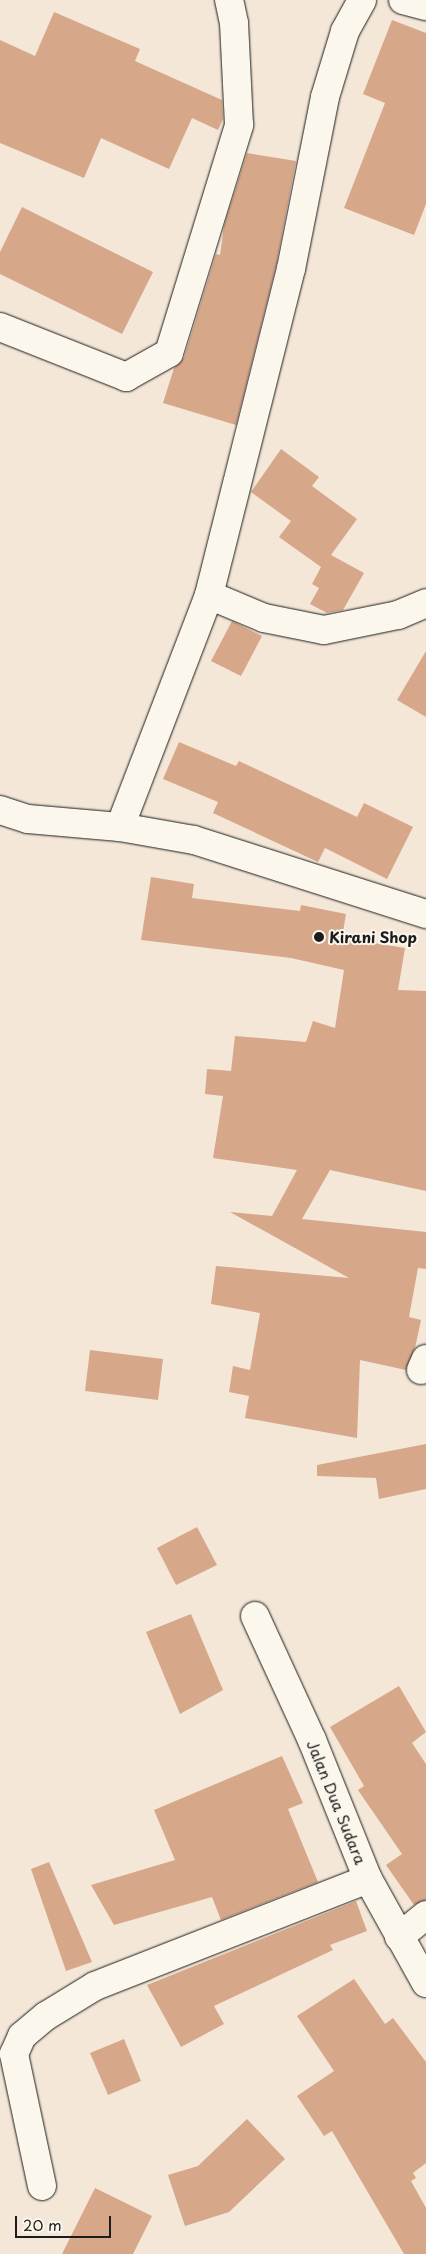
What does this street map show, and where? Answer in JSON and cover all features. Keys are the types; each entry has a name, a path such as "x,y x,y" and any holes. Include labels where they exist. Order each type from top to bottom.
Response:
{"street":[{"path":"0,327 126,378 169,353 239,125 234,23 229,0"},
{"path":"120,827 209,595 292,269 325,97 345,31 362,0"},
{"path":"403,0 426,6"},
{"path":"209,595 264,618 324,630 398,615 426,602"},
{"path":"0,810 66,825 120,827 194,840 426,914"},
{"name":"Jalan Dua Sudara","path":"255,1616 312,1740 368,1879 426,1983"},
{"path":"42,2186 14,2054 22,2036 46,2016 95,1986 368,1879"},
{"path":"399,1937 426,1915"}],"building":[{"path":"54,12 140,49 135,61 222,100 223,119 218,130 192,118 169,169 101,138 84,178 0,143 0,40 35,56"},
{"path":"392,20 426,33 426,204 414,235 344,208 385,103 363,94"},
{"path":"247,153 296,161 276,266 236,425 163,403 174,368 184,358 216,254 220,255 224,226"},
{"path":"22,207 153,272 122,334 0,274 0,252"},
{"path":"281,449 319,477 312,486 357,519 331,555 364,573 343,610 327,613 310,604 319,588 312,584 321,567 279,537 291,521 251,492"},
{"path":"232,621 262,636 241,676 211,661"},
{"path":"426,651 426,717 397,700"},
{"path":"179,742 236,766 239,761 357,817 364,803 413,827 387,879 325,848 318,862 213,813 218,802 163,779"},
{"path":"151,877 194,884 192,898 300,911 301,905 346,914 342,938 405,948 398,990 426,991 426,1191 330,1170 302,1219 426,1232 426,1269 418,1268 409,1317 421,1320 415,1348 406,1370 360,1360 357,1438 245,1418 249,1396 229,1392 233,1366 250,1370 260,1313 211,1304 216,1266 349,1278 230,1212 272,1216 297,1170 213,1158 223,1096 205,1094 207,1069 231,1071 235,1036 306,1042 313,1021 335,1028 344,970 291,958 141,940"},
{"path":"90,1350 163,1359 158,1400 85,1391"},
{"path":"426,1444 426,1489 379,1499 376,1478 317,1476 317,1465"},
{"path":"197,1527 217,1565 176,1585 157,1548"},
{"path":"191,1614 223,1690 180,1714 146,1632"},
{"path":"399,1686 426,1732 412,1743 426,1764 426,1900 414,1905 386,1865 402,1854 358,1790 364,1786 330,1727"},
{"path":"282,1756 303,1803 288,1809 318,1882 221,1920 212,1897 114,1925 91,1885 175,1860 154,1810"},
{"path":"49,1862 92,1962 66,1971 31,1869"},
{"path":"356,1901 367,1931 330,1945 333,1950 214,2006 224,2024 181,2047 147,1985"},
{"path":"354,1979 385,2024 393,2018 426,2062 426,2163 413,2173 416,2178 411,2181 426,2208 426,2254 404,2254 332,2131 324,2136 297,2096 334,2071 297,2016"},
{"path":"124,2039 141,2081 108,2095 90,2053"},
{"path":"247,2119 285,2159 229,2212 185,2226 168,2175 198,2166"},
{"path":"95,2188 152,2216 133,2254 62,2254"}],"place":[{"name":"Kirani Shop","path":"319,937"}]}
